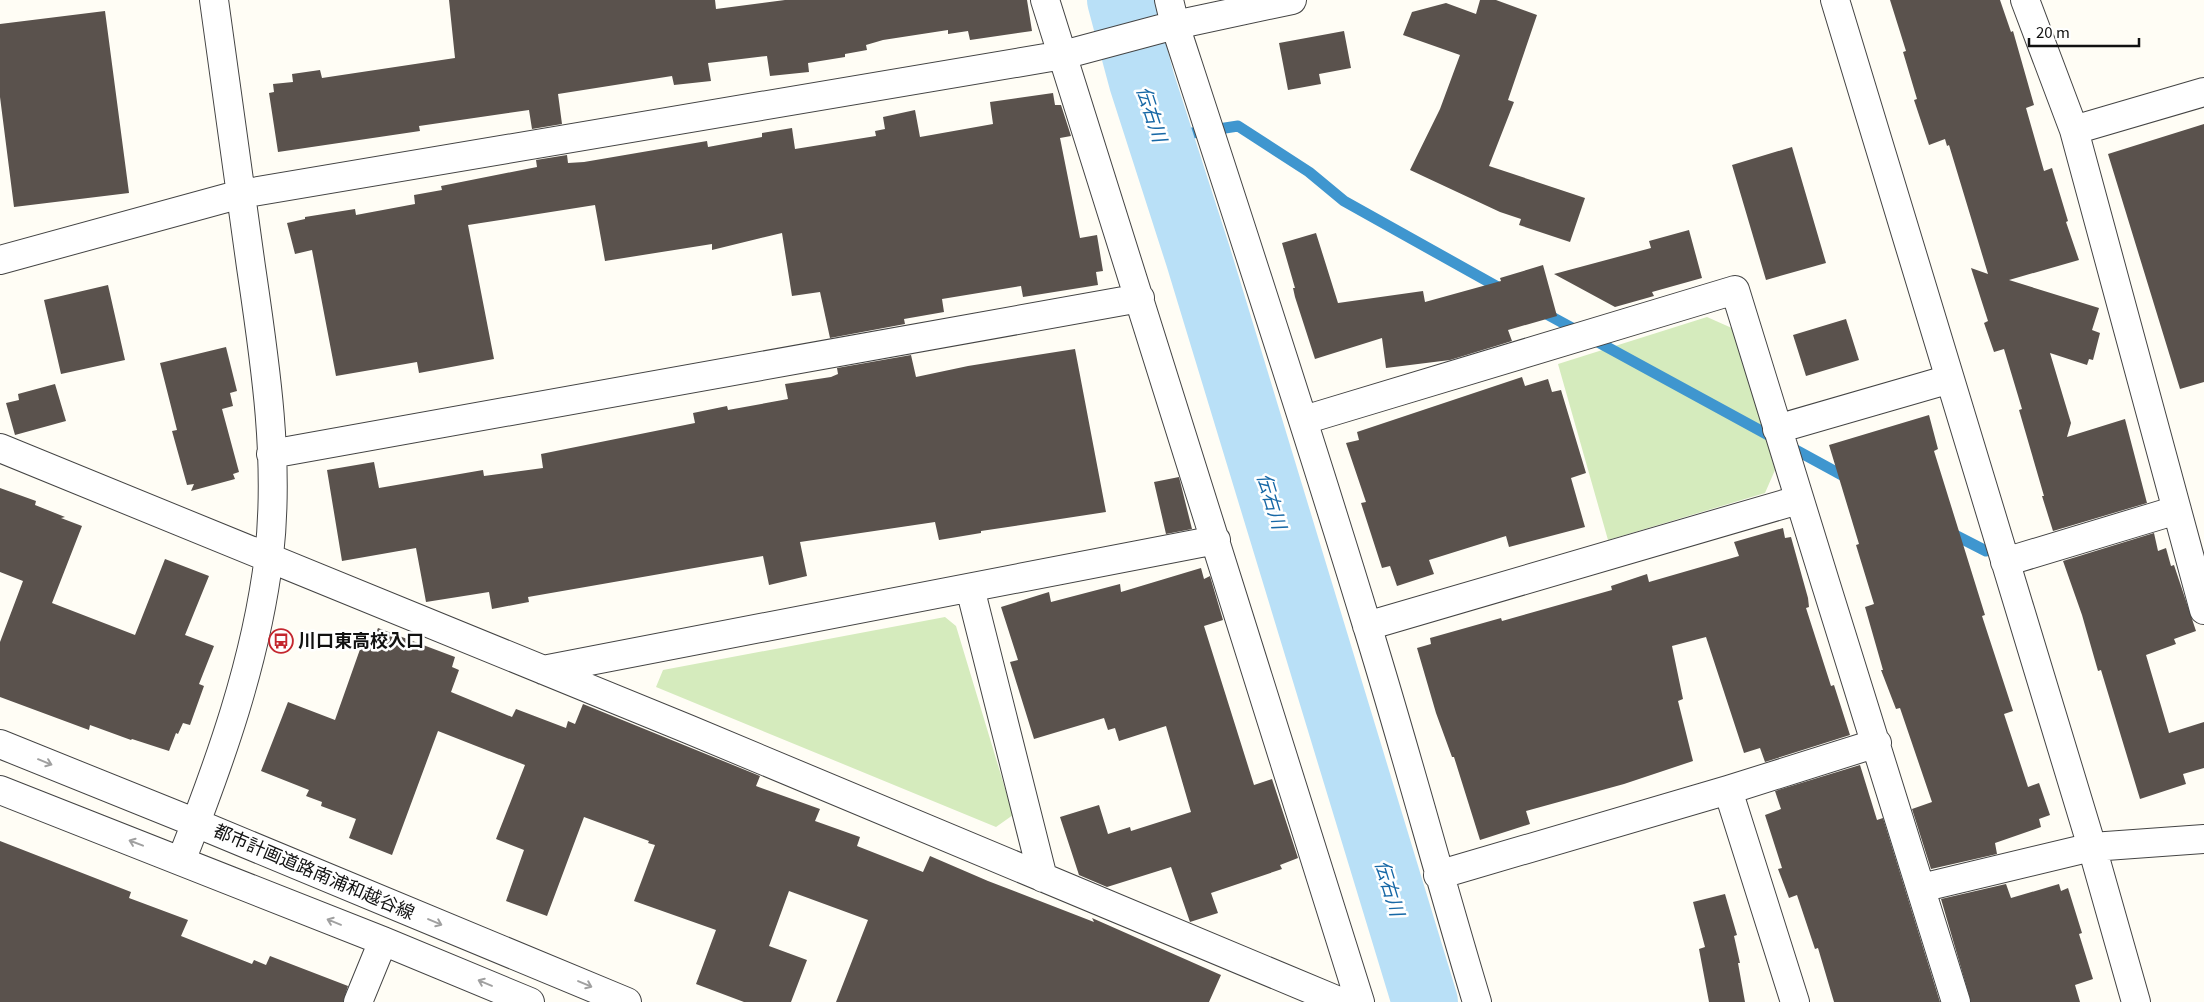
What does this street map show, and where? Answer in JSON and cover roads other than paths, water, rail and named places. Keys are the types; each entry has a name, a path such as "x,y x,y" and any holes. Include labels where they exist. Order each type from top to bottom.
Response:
{"street":[{"path":"181,861 226,743 243,685 259,618 269,557 273,512 267,381 214,0"},
{"path":"1045,0 1360,1002"},
{"path":"0,260 241,194 1062,54 1172,13 1292,0"},
{"path":"1835,0 2092,847 2136,1002"},
{"path":"2025,0 2074,130 2204,610"},
{"path":"1172,13 1304,420 1368,626 1438,875 1478,1002"},
{"path":"2074,130 2204,92"},
{"path":"1304,420 1736,290 1798,500 1877,743 1956,1002"},
{"path":"271,454 1140,298"},
{"path":"1777,429 1950,379"},
{"path":"0,448 543,670 1341,1002"},
{"path":"1368,626 1798,500"},
{"path":"2006,562 2177,510"},
{"path":"543,670 1216,540"},
{"path":"970,588 1043,878"},
{"path":"1438,875 1728,790 1877,743"},
{"name":"都市計画道路南浦和越谷線","path":"0,744 196,823 627,1002"},
{"name":"都市計画道路南浦和越谷線","path":"0,790 383,941 530,1002"},
{"path":"1728,790 1794,1002"},
{"path":"1921,888 2092,847 2204,839"},
{"path":"358,1002 383,941"}],"waterway":[{"name":"伝右川","path":"1120,0 1142,82 1198,256 1425,1002"},
{"path":"1160,138 1238,126 1309,172 1344,201 1505,291"},
{"path":"1541,311 1849,479"},
{"path":"1947,531 1986,551"}],"place":[{"name":"川口東高校入口","path":"281,641"}]}
